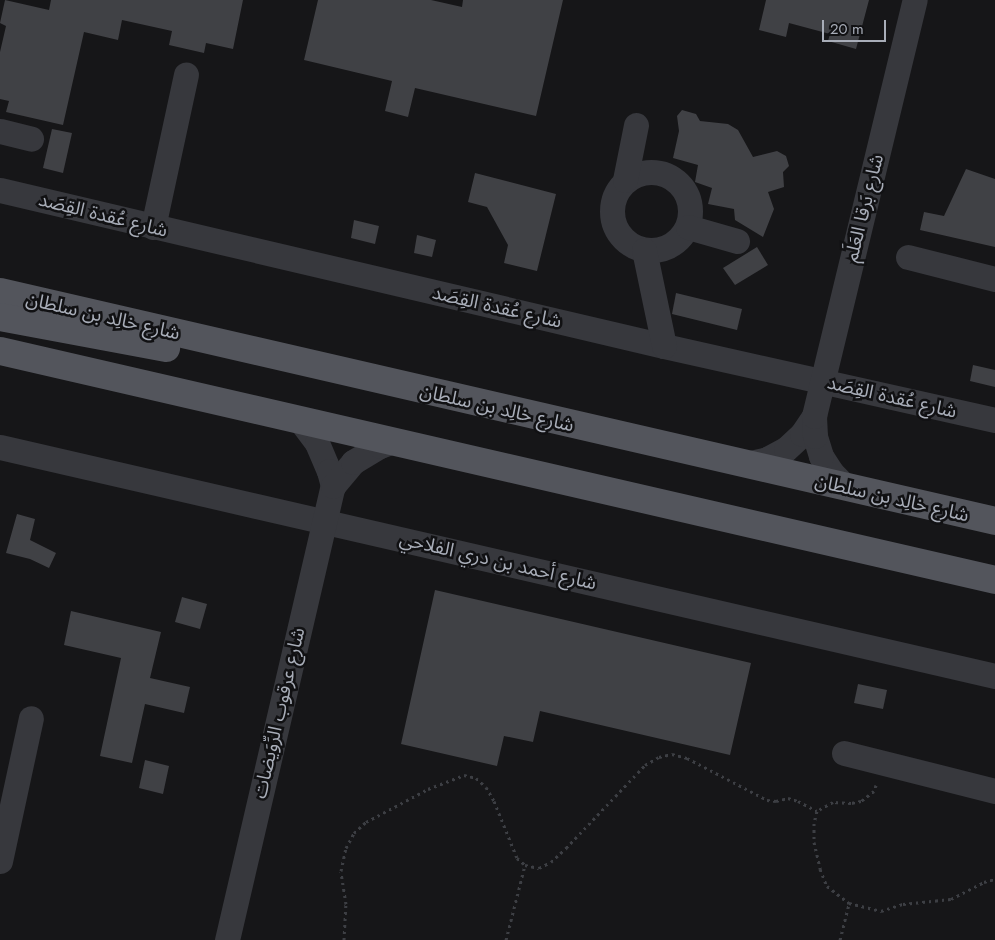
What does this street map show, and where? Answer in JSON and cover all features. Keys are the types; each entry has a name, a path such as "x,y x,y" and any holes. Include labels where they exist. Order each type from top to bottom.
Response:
{"main road":[{"name":"شارع خالِد بن سلطان","path":"0,292 995,521"},
{"path":"0,317 162,348 210,349 235,346"},
{"path":"0,351 394,440 995,580"}],"street":[{"name":"شارع بَرقا العَلَم","path":"846,487 832,473 821,456 815,436 814,416 914,0"},
{"path":"153,227 186,75"},
{"path":"625,180 640,172 658,171 674,178 686,192 691,209 688,226 677,241 662,249 644,250 628,243 616,229 611,212 614,195 625,180 636,125"},
{"path":"0,131 31,139"},
{"name":"شارع عُقدة القِصَد","path":"0,190 822,382 994,416"},
{"path":"688,226 737,241"},
{"path":"644,250 664,346"},
{"path":"908,257 995,279"},
{"name":"شارع بَرقا العَلَم","path":"746,464 767,459 786,449 802,434 814,416"},
{"path":"299,419 321,450 333,486"},
{"name":"شارع عرقوب الرِّوَيضات","path":"227,940 323,521 333,486 342,473 359,458 394,440"},
{"name":"شارع أحمد بن دري الفلاحي","path":"0,446 995,676"},
{"path":"1,852 31,718"},
{"path":"844,753 995,791"}],"path":[{"path":"344,940 346,904 340,871 346,848 354,833 366,822 446,781 464,775 476,778 486,787 494,801 517,858 525,865 539,868 551,862 645,765 658,757 672,754 687,758 767,800 776,801 788,798 798,800 817,811"},
{"path":"882,762 874,791 861,801 851,803 833,802 817,811 814,823 814,842 820,869 827,886 849,903 872,911 881,911 903,904 940,902 995,879"},
{"path":"506,940 525,865"},
{"path":"840,940 849,903"}],"building":[{"path":"5,0 49,10 51,0 243,0 233,49 206,43 204,53 169,45 172,31 122,20 118,40 84,32 63,125 6,112 9,101 0,99 0,52 6,26 0,23"},
{"path":"318,0 431,0 462,7 463,0 563,0 536,116 415,88 408,117 385,111 392,81 304,60"},
{"path":"766,0 869,0 856,49 828,41 830,34 789,23 786,37 759,30"},
{"path":"682,110 696,114 700,121 728,124 738,130 753,157 777,151 786,156 789,166 783,172 784,187 768,192 774,209 763,237 735,220 734,209 708,204 712,188 695,182 698,165 673,158 679,131 677,116"},
{"path":"52,129 72,133 63,173 43,168"},
{"path":"966,169 995,179 995,247 920,230 924,212 944,216"},
{"path":"475,173 556,194 537,271 504,263 508,245 487,207 468,202"},
{"path":"354,220 379,226 375,244 351,238"},
{"path":"417,235 436,240 432,257 414,253"},
{"path":"757,247 768,265 735,285 723,268"},
{"path":"676,293 742,309 737,330 672,314"},
{"path":"973,365 995,370 995,387 970,381"},
{"path":"17,514 35,519 30,540 56,553 49,568 30,559 6,553"},
{"path":"435,590 751,663 730,755 540,711 533,742 504,736 497,766 401,744"},
{"path":"182,597 207,604 200,629 175,622"},
{"path":"71,611 161,632 150,678 190,687 184,713 145,704 132,763 100,756 121,658 64,645"},
{"path":"858,684 887,690 883,709 854,703"},
{"path":"145,760 169,766 163,794 139,788"}]}
